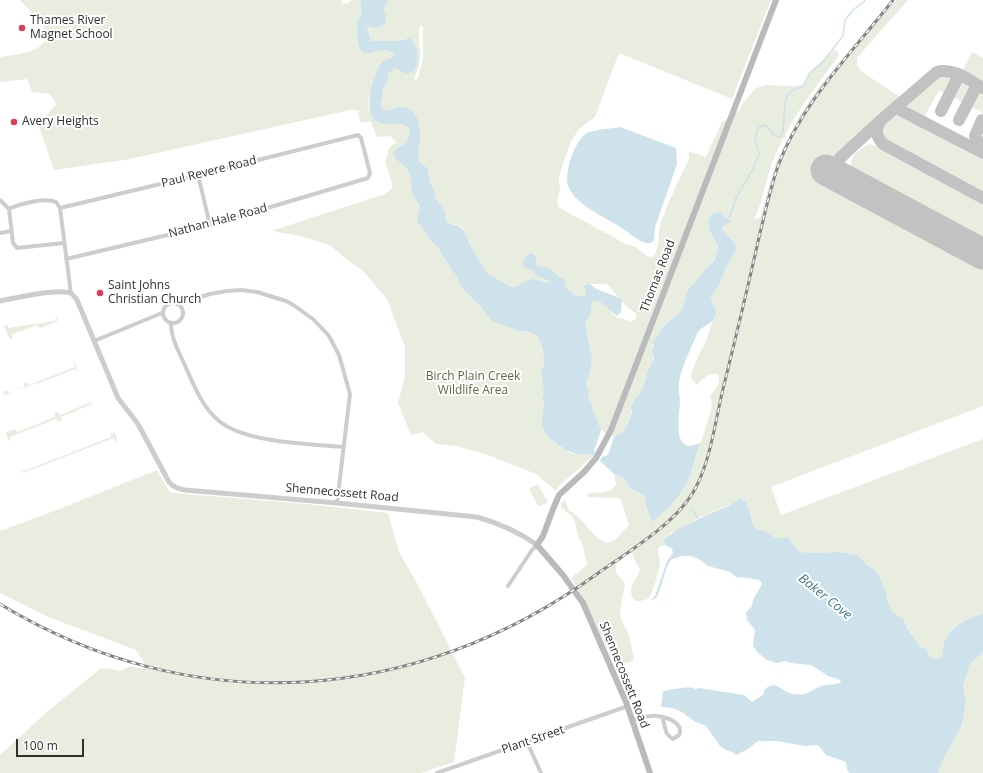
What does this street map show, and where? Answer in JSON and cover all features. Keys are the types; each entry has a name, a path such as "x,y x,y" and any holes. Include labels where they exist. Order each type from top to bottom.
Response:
{"main road":[{"name":"Thomas Road","path":"537,545 543,536 559,496 584,472 597,456 611,430 716,153 776,0"},
{"name":"Shennecossett Road","path":"537,545 563,574 580,599 628,706 650,773"}],"street":[{"name":"Paul Revere Road","path":"60,208 358,136 361,138 370,174 368,178"},
{"path":"198,175 210,224"},
{"name":"Nathan Hale Road","path":"66,258 210,224 368,178"},
{"path":"0,200 9,209 12,243 17,248 64,243"},
{"path":"0,301 45,293 62,292 71,294 60,208 56,202 49,200 20,204 9,209"},
{"path":"0,233 11,231"},
{"path":"94,341 162,313 170,303 177,304 210,294 241,290 257,292 286,301 314,320 329,336 336,348 348,384 350,394 338,503"},
{"name":"Shennecossett Road","path":"71,294 77,300 118,398 138,424 172,486 185,490 477,517 515,531 537,545"},
{"path":"182,310 190,300"},
{"path":"171,324 180,321 183,316 182,310 177,304"},
{"path":"162,313 165,320 171,324 173,335 198,395 211,414 219,421 229,428 253,437 344,447"},
{"path":"508,586 537,545"},
{"name":"Plant Street","path":"437,773 628,706"},
{"path":"632,720 656,715 662,717 678,724 680,729 679,736 673,738 668,735 665,730 662,717"},
{"path":"527,742 541,773"}],"green space":[{"name":"Birch Plain Creek Wildlife Area","path":"20,0 342,0 342,3 348,4 351,0 362,0 360,5 362,15 357,21 357,38 359,48 363,53 388,51 395,55 382,62 374,78 370,92 368,105 369,109 378,122 403,125 410,130 410,136 398,147 397,161 403,165 410,175 413,195 420,208 419,224 438,248 455,274 462,288 492,321 519,331 530,332 538,337 545,359 541,373 544,392 542,397 544,406 542,426 544,431 549,438 573,454 589,454 593,456 559,486 556,491 536,474 488,455 457,446 436,444 423,432 411,435 398,403 405,377 405,347 387,299 362,270 330,245 274,230 385,194 391,189 391,181 385,161 388,150 395,144 396,141 391,136 377,137 371,122 361,123 358,114 360,111 350,110 130,159 54,170 39,127 41,122 56,104 50,94 32,92 27,79 0,82 0,57 34,50 45,42 48,36 42,24"},
{"path":"371,0 771,0 732,99 619,53 595,117 580,128 571,141 559,176 560,190 557,201 558,207 626,244 636,247 647,256 653,257 657,249 661,222 689,159 689,151 706,157 722,122 737,113 743,103 756,88 766,85 801,85 804,83 809,72 832,52 835,50 837,51 839,55 838,57 801,108 778,148 772,163 760,206 754,219 760,218 776,162 802,111 823,82 876,18 897,0 908,0 857,58 857,65 862,72 900,97 837,153 830,162 821,179 983,265 983,406 771,487 781,515 983,439 983,614 967,619 954,628 946,639 943,656 934,659 920,646 906,625 893,612 888,603 887,594 880,577 874,569 867,565 860,557 853,554 839,552 799,552 795,549 789,539 776,538 769,533 756,529 744,499 698,518 675,532 672,532 664,539 665,545 659,547 658,549 660,562 659,569 649,598 635,601 632,596 631,588 640,569 633,554 630,553 616,564 616,573 625,583 620,612 621,619 629,635 634,659 628,663 622,663 611,658 592,617 571,578 587,565 583,546 577,534 576,525 572,516 561,508 561,503 564,500 569,511 578,517 595,536 606,543 614,541 629,525 622,503 619,498 589,497 587,495 588,493 603,492 613,488 616,485 614,474 623,478 629,487 644,495 651,519 674,501 681,493 692,472 699,443 701,442 711,411 712,404 710,396 719,382 719,377 717,374 708,375 697,385 691,378 695,363 716,315 716,310 711,297 720,283 727,265 737,249 734,242 722,229 726,225 727,219 725,216 716,213 709,218 708,225 718,245 716,256 711,264 687,291 682,310 664,326 652,343 653,360 643,389 636,397 629,420 624,429 614,437 601,430 590,404 588,394 589,391 586,385 591,368 592,357 585,324 591,313 592,303 595,300 604,305 617,318 622,318 631,322 636,319 636,314 625,305 606,284 589,284 584,297 575,295 565,287 565,280 550,270 536,265 537,259 532,253 526,256 532,268 540,277 549,281 548,283 532,279 517,286 511,287 487,273 471,247 462,227 446,221 445,211 436,199 430,182 428,168 421,164 419,160 418,153 420,127 417,118 407,108 396,107 386,111 383,109 381,94 383,88 387,84 388,75 393,68 408,73 412,72 415,68 417,57 413,41 410,38 399,41 371,41 367,28 371,27","holes":["420,25 423,27 423,58 418,79 414,80 420,61"]},
{"path":"972,52 983,58 983,82 962,71"},
{"path":"943,72 953,78 945,93 939,90 924,117 905,107"},
{"path":"960,82 971,88 964,103 952,97"},
{"path":"979,92 983,94 983,113 970,106"},
{"path":"896,114 983,160 983,193 886,141 882,133 884,126"},
{"path":"870,144 983,202 983,240 977,239 854,173 851,164 854,156 861,149"},
{"path":"56,316 58,320 56,322 40,328 37,325 11,335 13,338 11,339 9,338 4,326 7,325 8,328 55,321"},
{"path":"74,363 78,372 75,369 37,384 36,383 5,395 3,395 5,390 9,393 24,387 24,383 27,382 29,385 75,367"},
{"path":"89,399 93,408 90,405 61,417 62,420 58,422 56,419 10,437 10,441 8,440 6,434 7,432 15,429 17,432 55,417 55,413 58,412 60,415 89,403"},
{"path":"111,433 115,433 117,441 115,441 114,438 23,473 21,469 24,471 111,437"},
{"path":"157,470 168,490 173,493 307,504 388,513 399,552 419,587 465,678 454,762 421,773 0,773 0,755 48,711 100,669 107,668 120,671 131,666 143,669 145,664 136,650 51,618 0,593 0,531"},
{"path":"538,484 548,502 539,507 529,489"},
{"path":"983,652 983,773 938,773 943,760 962,725 966,702 963,686 970,664"}],"water":[{"path":"362,0 388,0 383,9 386,18 384,24 374,28 367,28 371,41 399,41 410,38 414,43 418,58 415,68 411,73 404,73 394,68 389,73 387,83 383,89 381,103 383,109 386,111 396,107 403,107 408,108 415,114 420,127 418,153 419,160 421,164 428,168 430,182 436,199 445,211 446,221 459,226 464,231 471,247 487,273 511,287 517,286 532,279 548,283 549,281 537,276 533,271 523,266 523,261 525,258 532,253 537,257 536,265 550,269 561,278 565,279 565,287 575,295 584,297 586,290 583,286 589,284 596,289 622,300 621,312 617,316 600,302 594,301 592,303 591,313 585,324 592,357 591,368 586,385 601,430 594,448 595,453 593,456 589,454 576,454 566,450 549,438 544,431 542,426 544,406 542,397 544,392 541,373 544,359 543,350 538,337 530,332 519,331 492,321 462,288 455,274 438,248 417,222 420,208 412,192 410,176 407,170 393,154 397,148 406,141 410,130 406,126 399,124 382,124 373,118 370,111 370,93 375,75 382,62 395,55 388,51 382,50 364,53 360,49 357,39 357,21 362,15 360,5"},
{"path":"620,127 676,148 677,164 655,227 654,240 651,243 643,242 585,206 574,196 568,185 567,180 569,165 578,142 583,136 587,133 595,131"},
{"path":"720,212 732,221 722,229 734,242 737,249 727,265 720,283 711,297 716,312 715,317 697,334 679,383 680,401 678,425 680,437 682,442 687,446 699,444 694,465 682,492 652,522 644,495 630,488 623,478 614,474 600,461 602,457 608,455 614,437 623,431 628,423 632,412 631,408 636,397 643,388 647,372 654,358 652,351 654,346 652,343 664,326 682,310 687,291 715,259 718,245 709,229 708,222 709,218 713,214"},
{"name":"Baker Cove","path":"742,498 747,505 756,529 765,531 776,538 788,538 799,552 839,552 858,555 866,564 874,569 880,577 887,594 888,603 893,612 903,619 920,646 934,659 943,656 945,640 954,628 968,619 983,614 983,652 970,664 963,686 966,702 962,725 943,760 938,773 850,773 847,770 846,762 826,755 817,745 805,746 777,741 758,741 748,749 736,755 720,746 706,726 694,721 682,712 672,708 661,707 663,691 680,688 699,688 744,695 752,702 763,695 765,689 773,685 789,693 798,695 807,693 821,686 841,682 840,680 828,676 811,665 785,661 777,663 767,660 757,652 753,646 755,630 747,620 746,613 752,606 753,600 761,586 762,583 759,580 736,577 730,572 708,566 699,559 691,556 682,556 672,559 668,564 658,595 655,599 651,600 655,596 667,561 673,553 672,549 665,545 664,539 686,525"}],"waterway":[{"path":"727,219 730,216 736,198 754,167 758,157 759,153 755,139 758,128 764,125 768,127 773,135 780,137 783,132 787,95 793,90 803,86 810,73 820,65 843,36 845,20 854,9 865,0"},
{"path":"692,509 698,518"}],"taxiway":[{"path":"983,88 955,73 949,71 937,72 880,121 877,127 879,139 883,144 983,198"},
{"path":"941,111 959,75"},
{"path":"959,120 977,85"},
{"path":"897,106 900,110 983,153"},
{"path":"982,120 975,136 977,140 983,144"},
{"path":"846,181 839,171 838,165 840,158 879,122"},
{"path":"969,247 983,247"}],"runway":[{"path":"826,170 983,254"}],"railway":[{"path":"0,604 74,642 149,667 226,680 303,682 379,672 454,650 527,618 597,574 651,536 664,525 687,502 695,489 709,453 770,191 778,166 788,143 814,99 893,0"}],"place":[{"name":"Thames River Magnet School","path":"22,28"},
{"name":"Avery Heights","path":"14,122"},
{"name":"Saint Johns Christian Church","path":"100,293"}]}
